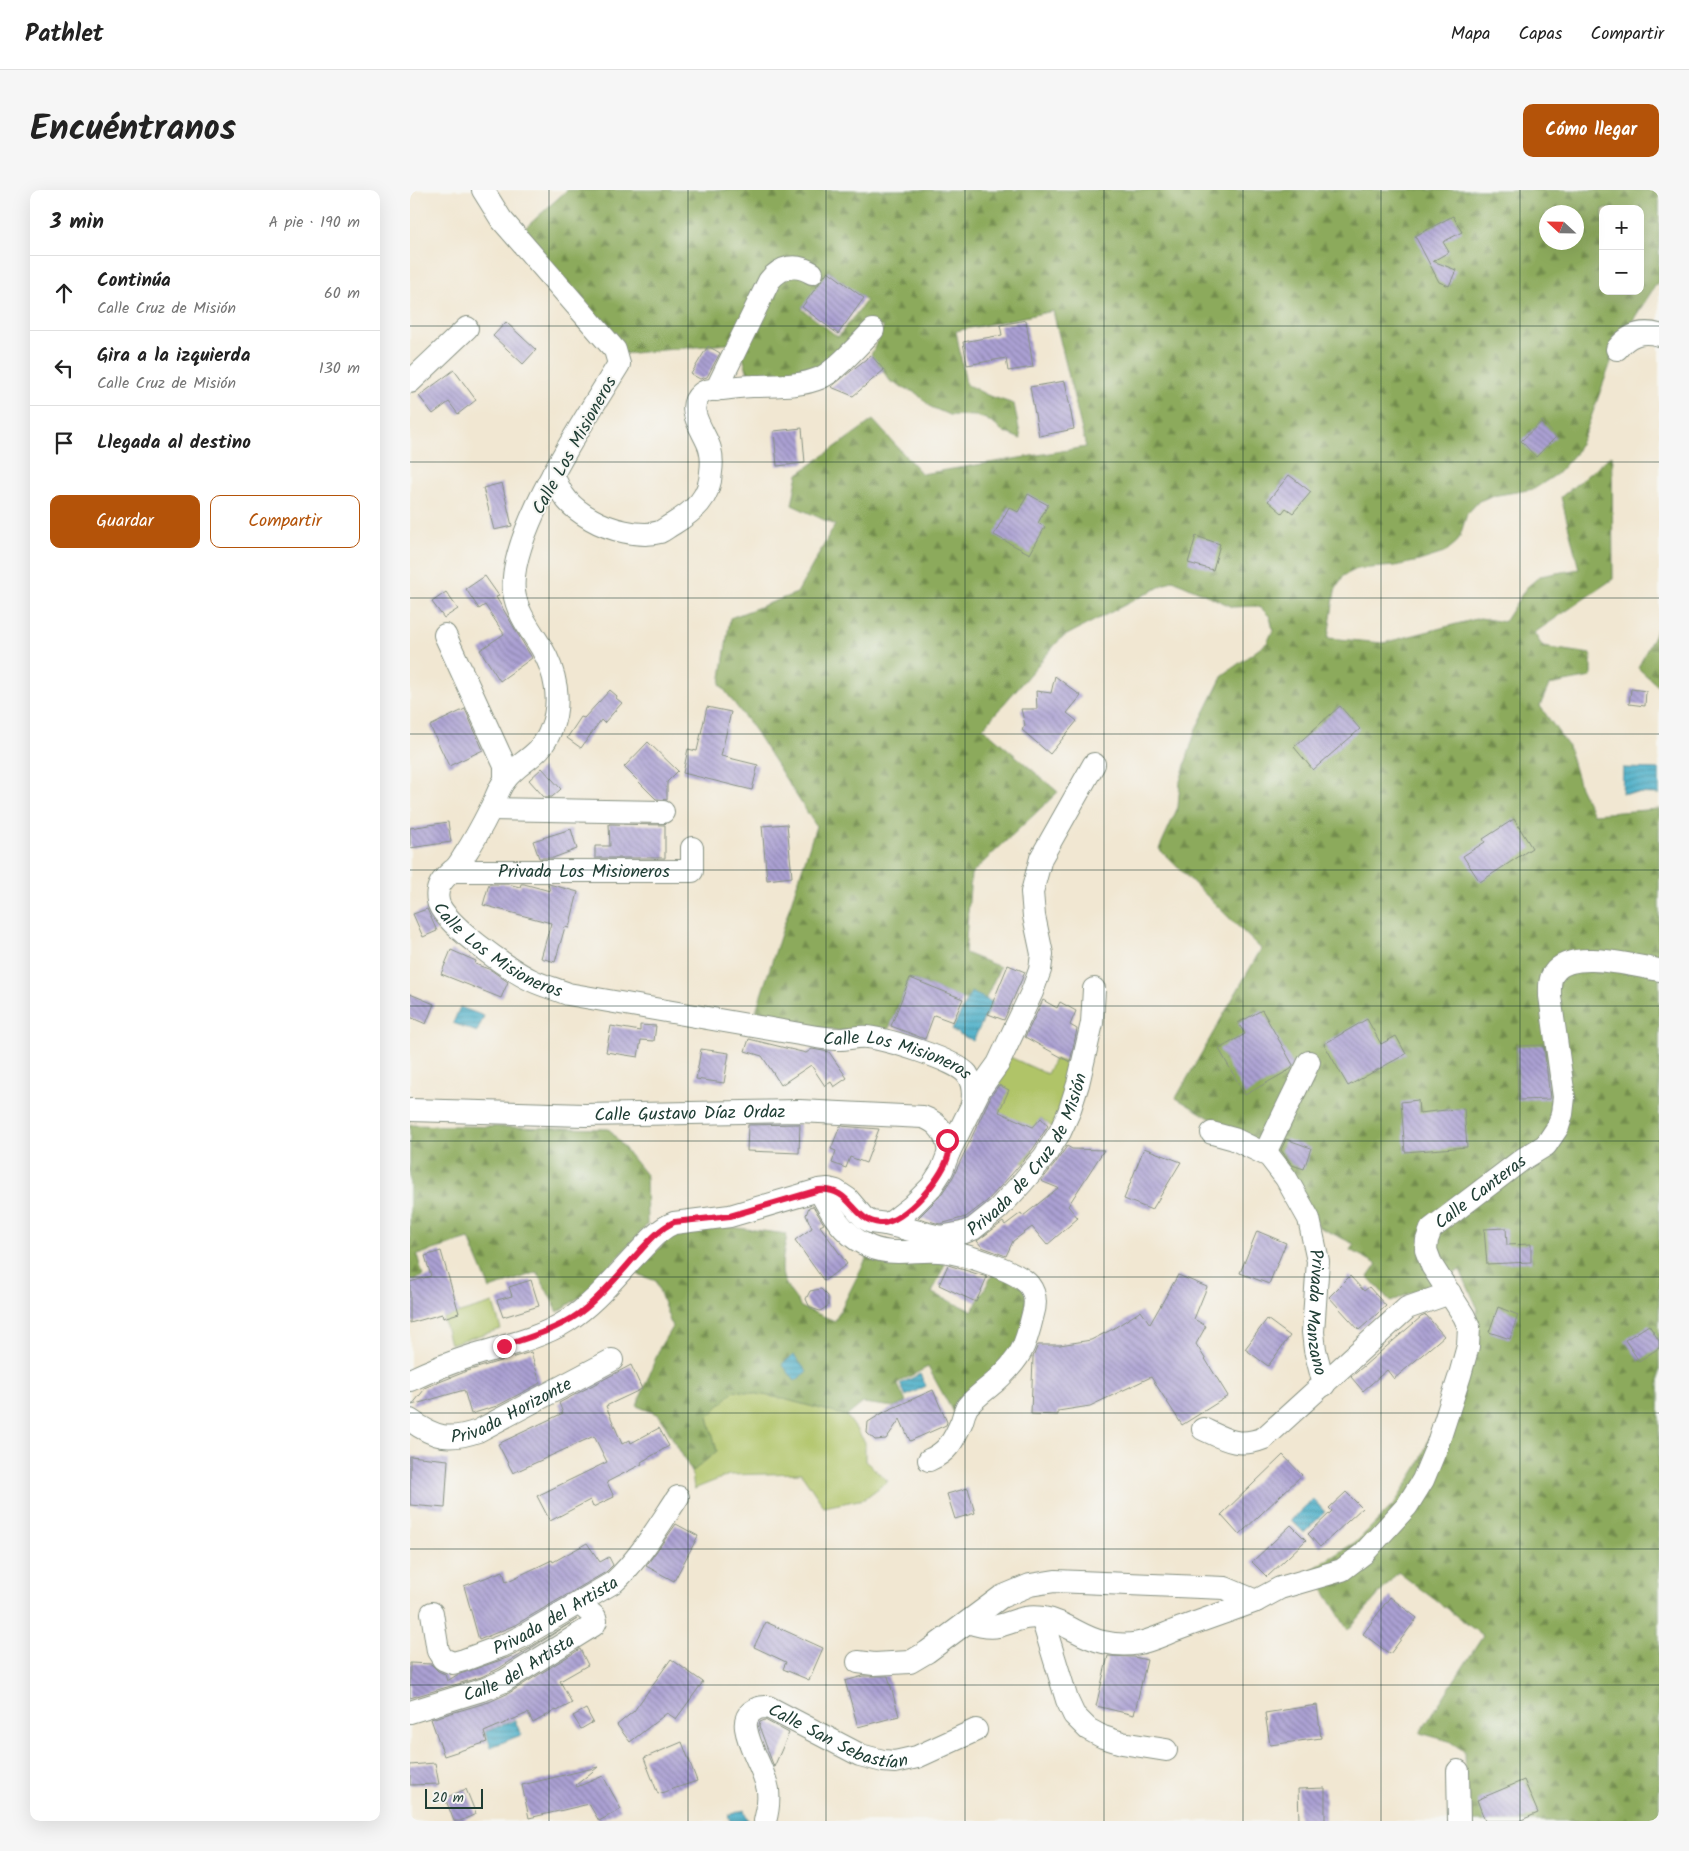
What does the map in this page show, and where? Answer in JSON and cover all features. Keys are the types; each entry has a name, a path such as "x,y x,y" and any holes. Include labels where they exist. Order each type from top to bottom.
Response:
{"street":[{"name":"Calle Los Misioneros","path":"483,190 501,219 616,350 620,364 553,474 527,530 515,565 516,603 520,615 542,650 551,669 556,687 556,708 551,731 538,752 505,780 464,856 454,871 443,879 438,892 438,900 444,915 486,950 531,980 568,994 817,1037 841,1039 864,1037 883,1040 944,1060 961,1068 971,1081 974,1096 972,1104"},
{"path":"716,390 741,337 774,275 788,267 805,268 812,273"},
{"path":"410,382 467,328"},
{"path":"553,474 559,491 568,502 591,519 618,530 639,533 660,532 685,517 700,505 708,489 711,472 710,450 694,412 694,404 698,396 703,392 716,390 750,386 799,384 821,378 873,330"},
{"path":"1617,350 1623,342 1640,333 1648,332 1659,335"},
{"path":"444,635 505,766 505,780"},
{"path":"886,1224 911,1207 931,1187 942,1170 972,1104 988,1075 998,1064 1032,992 1040,970 1042,954 1034,916 1032,892 1041,858 1094,764"},
{"path":"491,809 663,812"},
{"name":"Privada Los Misioneros","path":"454,871 692,871 692,848"},
{"name":"Calle Canteras","path":"1042,1618 1052,1620 1103,1642 1138,1644 1256,1601 1280,1588 1342,1570 1363,1554 1407,1506 1423,1480 1446,1420 1468,1346 1469,1327 1432,1266 1426,1250 1431,1229 1523,1159 1546,1145 1558,1127 1564,1097 1550,996 1550,982 1553,974 1561,965 1571,961 1593,960 1659,970"},
{"name":"Privada de Cruz de Misión","path":"819,1190 828,1189 836,1191 848,1199 864,1218 871,1222 940,1236 962,1233 973,1229 998,1209 1021,1184 1044,1157 1060,1132 1078,1084 1092,1024 1094,989"},
{"path":"1265,1153 1309,1062"},
{"name":"Calle Gustavo Díaz Ordaz","path":"410,1110 586,1115 799,1111 923,1117 931,1120 943,1132 949,1152"},
{"name":"Privada Manzano","path":"1212,1133 1234,1139 1269,1156 1286,1178 1309,1219 1318,1261 1313,1332 1314,1350 1324,1385 1407,1308 1450,1293"},
{"path":"410,1380 440,1366 504,1346 566,1322 585,1309 600,1295 651,1239 667,1226 681,1221 730,1216 819,1190 839,1224 865,1245 876,1250 898,1253 938,1251 977,1258 1021,1278 1034,1292 1035,1307 1027,1341 1014,1364 967,1407 950,1446 941,1455 929,1460"},
{"name":"Privada Horizonte","path":"410,1420 431,1434 445,1437 461,1437 478,1431 612,1360"},
{"path":"1203,1429 1225,1440 1251,1444 1264,1438 1324,1385"},
{"name":"Privada del Artista","path":"432,1613 438,1651 443,1659 453,1663 479,1655 521,1637 607,1587 626,1571 678,1498"},
{"path":"858,1662 874,1664 910,1662 927,1652 1001,1597 1030,1584 1055,1581 1225,1588 1256,1601"},
{"name":"Calle del Artista","path":"410,1712 504,1681 594,1625 595,1617 579,1603"},
{"path":"968,1622 982,1626 997,1627 1023,1617 1042,1618 1067,1700 1074,1715 1088,1729 1103,1737 1122,1743 1166,1750"},
{"name":"Calle San Sebastían","path":"765,1821 768,1810 768,1790 762,1768 746,1729 748,1716 757,1708 768,1707 860,1755 883,1761 895,1762 917,1757 976,1730"},
{"path":"1458,1771 1459,1821"}],"green space":[{"path":"567,190 1659,190 1659,280 1615,351 1586,431 1575,454 1557,474 1534,489 1492,496 1479,501 1467,514 1457,542 1444,553 1395,566 1357,569 1343,576 1335,591 1328,638 1383,643 1480,618 1504,622 1526,588 1540,576 1579,569 1561,497 1612,455 1613,579 1534,633 1543,647 1591,654 1591,677 1549,685 1540,706 1568,746 1580,787 1593,814 1659,809 1659,1821 1466,1821 1464,1751 1449,1741 1420,1733 1483,1636 1398,1572 1348,1630 1311,1570 1357,1541 1395,1503 1418,1466 1470,1340 1478,1309 1460,1270 1391,1302 1368,1277 1377,1264 1350,1250 1354,1244 1319,1227 1272,1155 1176,1098 1261,949 1159,849 1178,807 1180,781 1196,729 1223,675 1267,643 1273,630 1270,617 1261,608 1255,606 1233,607 1173,580 1061,638 983,728 1058,792 971,874 965,953 1000,967 985,1000 967,1001 910,978 887,1033 840,1031 754,1017 816,826 755,731 720,684 730,618 797,593 835,525 792,505 798,474 873,420 922,474 1086,447 1053,311 956,331 966,384 987,395 1014,404 1021,439 1001,431 986,419 976,416 949,415 931,407 916,393 891,382 871,355 884,326 874,327 820,377 750,380 741,351 727,344 622,354 522,231","holes":["828,272 866,301 838,337 802,309"]},
{"path":"1659,625 1659,687 1638,668"},
{"path":"1010,1057 1047,1074 1054,1059 1077,1065 1053,1128 1041,1118 1022,1141 1033,1151 1024,1164 1014,1149 993,1126 1008,1090 991,1082"},
{"path":"410,1125 609,1129 646,1175 647,1225 594,1284 558,1312 537,1272 490,1289 469,1239 417,1255 423,1276 410,1281"},
{"path":"722,1226 787,1234 782,1274 787,1286 801,1307 835,1321 867,1257 924,1260 945,1264 932,1293 972,1311 994,1272 1027,1289 1023,1339 954,1414 928,1367 897,1383 906,1402 894,1407 863,1403 847,1416 780,1398 735,1390 708,1417 717,1451 692,1472 659,1415 637,1406 660,1347 672,1327 656,1281 637,1274 663,1244 675,1234"},
{"path":"493,1303 501,1329 450,1344 443,1318"},
{"path":"735,1390 780,1398 847,1416 865,1442 865,1461 888,1481 864,1499 824,1507 801,1473 729,1475 694,1489 692,1472 717,1451 708,1417"}],"water":[{"path":"1623,768 1659,769 1659,794 1622,793"},
{"path":"971,992 992,1002 973,1041 952,1030"},
{"path":"460,1007 484,1016 477,1032 453,1023"},
{"path":"794,1355 807,1372 795,1381 782,1364"},
{"path":"920,1374 926,1386 906,1396 900,1384"},
{"path":"1313,1499 1325,1512 1304,1533 1291,1520"},
{"path":"515,1720 521,1735 491,1747 485,1732"},
{"path":"744,1810 748,1821 730,1821 728,1815"}],"building":[{"path":"1453,216 1462,232 1443,242 1449,252 1433,261 1456,270 1449,286 1439,282 1415,236"},
{"path":"828,271 864,298 838,334 802,307"},
{"path":"1026,320 1033,367 1008,371 1006,358 967,365 963,342 1002,335 1000,325"},
{"path":"506,322 536,350 523,364 493,336"},
{"path":"708,346 720,353 707,377 700,379 691,374"},
{"path":"871,355 884,370 853,396 831,387"},
{"path":"454,370 476,400 458,414 449,402 433,414 419,396"},
{"path":"1065,381 1074,429 1039,436 1030,387"},
{"path":"1542,421 1556,437 1536,457 1521,441"},
{"path":"802,428 805,463 777,466 774,431"},
{"path":"1289,475 1311,492 1293,513 1286,508 1282,513 1268,501"},
{"path":"502,483 512,526 494,530 483,488"},
{"path":"1028,494 1048,505 1038,523 1045,527 1030,554 994,535 1009,507 1018,512"},
{"path":"1196,536 1220,544 1213,570 1188,563"},
{"path":"485,576 499,596 496,597 532,658 500,681 480,650 504,634 485,605 479,609 466,589"},
{"path":"446,592 458,609 444,618 432,602"},
{"path":"1055,676 1081,696 1067,713 1077,721 1050,754 1022,730 1025,725 1021,709 1037,709 1036,691 1051,693"},
{"path":"1631,689 1646,691 1645,706 1629,704"},
{"path":"610,690 622,703 604,723 601,720 581,748 567,738 581,717 584,718"},
{"path":"1340,706 1360,729 1313,770 1294,747"},
{"path":"707,707 731,712 721,756 758,765 752,790 683,773 688,749 697,751"},
{"path":"465,709 483,750 449,766 430,726"},
{"path":"648,742 678,771 667,782 667,800 656,799 624,767"},
{"path":"542,768 561,789 552,797 544,797 529,780"},
{"path":"1514,819 1532,848 1480,882 1463,856 1485,842 1483,839"},
{"path":"448,822 451,842 410,848 410,828"},
{"path":"609,824 665,825 665,858 595,858 595,846 610,846"},
{"path":"787,824 792,877 767,880 762,826"},
{"path":"571,829 577,849 553,858 539,858 533,841"},
{"path":"489,884 508,884 520,887 521,884 524,884 550,891 549,884 578,892 569,928 565,927 555,962 541,958 551,923 483,905"},
{"path":"427,909 437,931 423,937 413,914"},
{"path":"451,950 476,961 475,964 491,970 508,982 501,998 441,974"},
{"path":"1008,965 1025,972 1004,1020 988,1014"},
{"path":"910,978 963,999 953,1022 934,1015 925,1039 891,1026"},
{"path":"410,994 434,1004 426,1024 410,1017"},
{"path":"1043,1000 1057,1008 1060,1002 1076,1011 1070,1025 1077,1029 1070,1062 1025,1037"},
{"path":"1262,1010 1293,1065 1291,1069 1245,1095 1219,1049 1245,1034 1238,1023"},
{"path":"1367,1019 1381,1044 1396,1036 1406,1054 1348,1086 1324,1044"},
{"path":"640,1025 656,1026 654,1041 641,1040 638,1057 606,1052 611,1026 640,1031"},
{"path":"749,1039 806,1053 812,1049 829,1052 847,1078 834,1087 831,1082 825,1086 811,1065 781,1085 762,1056 745,1051"},
{"path":"1544,1045 1550,1099 1518,1100 1517,1046"},
{"path":"701,1049 729,1053 724,1083 696,1079"},
{"path":"999,1085 1009,1090 999,1112 1033,1127 1041,1118 1048,1126 1033,1149 1011,1175 987,1201 966,1217 940,1224 918,1218 940,1196 953,1177 991,1096"},
{"path":"1418,1100 1419,1113 1464,1108 1467,1147 1405,1152 1401,1102"},
{"path":"800,1124 799,1153 747,1151 748,1125"},
{"path":"840,1126 879,1129 866,1163 850,1157 846,1168 832,1163 836,1151 831,1149"},
{"path":"1286,1139 1311,1148 1304,1169 1292,1165 1281,1150"},
{"path":"1067,1146 1072,1149 1104,1150 1068,1206 1078,1218 1047,1245 1032,1227 1013,1241 1006,1256 982,1247 977,1241 1003,1222 1005,1225 1021,1213 1023,1216 1058,1188 1041,1181"},
{"path":"1144,1148 1181,1162 1152,1210 1124,1199"},
{"path":"813,1206 824,1224 820,1226 847,1264 824,1281 795,1240 812,1228 806,1215 809,1207"},
{"path":"1506,1228 1507,1245 1531,1244 1531,1262 1487,1264 1484,1229"},
{"path":"1257,1231 1286,1243 1269,1284 1240,1273"},
{"path":"441,1251 459,1313 443,1318 442,1314 410,1323 410,1282 431,1276 425,1256"},
{"path":"948,1265 987,1277 976,1302 939,1285"},
{"path":"1178,1275 1207,1287 1194,1319 1206,1326 1196,1344 1228,1396 1182,1425 1151,1377 1090,1406 1058,1411 1058,1415 1031,1414 1033,1357 1038,1345 1060,1345 1091,1340 1141,1311 1150,1324"},
{"path":"1350,1276 1364,1291 1369,1287 1386,1306 1359,1330 1329,1297"},
{"path":"531,1280 539,1306 503,1317 497,1300 512,1296 509,1287"},
{"path":"821,1289 828,1296 828,1306 820,1311 810,1308 806,1299 810,1291"},
{"path":"1498,1307 1518,1315 1510,1339 1489,1332"},
{"path":"1426,1315 1444,1336 1394,1379 1387,1370 1363,1391 1351,1377 1421,1317"},
{"path":"1267,1319 1290,1336 1268,1366 1245,1349"},
{"path":"1649,1325 1659,1341 1659,1348 1639,1361 1625,1340"},
{"path":"531,1352 540,1383 497,1406 471,1414 464,1390 412,1405 424,1388 470,1370"},
{"path":"631,1365 642,1389 606,1406 622,1444 630,1440 631,1443 659,1428 669,1446 641,1462 642,1464 607,1482 614,1497 593,1507 590,1500 550,1521 537,1496 607,1462 594,1436 513,1473 498,1444 563,1413 559,1403"},
{"path":"933,1390 947,1422 946,1425 910,1441 900,1419 886,1439 875,1440 867,1433 868,1422 886,1411"},
{"path":"1283,1455 1302,1475 1239,1535 1221,1515"},
{"path":"410,1456 448,1460 445,1508 410,1505"},
{"path":"968,1488 975,1513 955,1519 947,1494"},
{"path":"1346,1492 1362,1508 1320,1547 1308,1534 1332,1511 1329,1508"},
{"path":"676,1524 698,1536 674,1581 646,1566"},
{"path":"1291,1525 1306,1540 1267,1577 1252,1562"},
{"path":"587,1543 600,1562 609,1557 613,1565 606,1572 515,1625 479,1640 464,1586 503,1571 506,1582 552,1560 553,1562"},
{"path":"1390,1597 1417,1618 1390,1654 1363,1634"},
{"path":"577,1619 498,1669 481,1677 410,1698 410,1663 431,1664 438,1671 445,1674 447,1681 457,1675 527,1649"},
{"path":"766,1622 823,1648 809,1680 783,1669 786,1662 754,1647"},
{"path":"580,1649 588,1665 560,1681 572,1703 533,1723 528,1713 484,1732 487,1742 444,1756 431,1719 489,1702 509,1693"},
{"path":"1108,1656 1134,1657 1147,1660 1134,1715 1096,1706"},
{"path":"671,1659 703,1682 676,1719 667,1713 630,1742 617,1725 634,1711"},
{"path":"863,1676 888,1676 899,1716 858,1727 845,1681"},
{"path":"1317,1705 1321,1738 1270,1745 1265,1713"},
{"path":"586,1709 593,1722 581,1729 573,1716"},
{"path":"765,1720 789,1733 774,1767 759,1726 760,1722"},
{"path":"682,1742 697,1781 658,1794 644,1758"},
{"path":"435,1763 439,1784 410,1785 410,1765"},
{"path":"598,1767 576,1785 577,1787 603,1776 621,1809 599,1821 589,1804 529,1818 522,1785"},
{"path":"1524,1780 1538,1813 1519,1821 1485,1821 1477,1800"},
{"path":"1325,1788 1325,1821 1299,1821 1298,1789"},
{"path":"466,1789 476,1814 460,1821 454,1821 445,1798"}],"route":[{"path":"504,1346 553,1328 585,1309 651,1239 674,1222 730,1216 828,1189 836,1191 848,1199 864,1218 871,1222 886,1224 893,1221 911,1207 931,1187 942,1170 949,1152 947,1140"}]}
